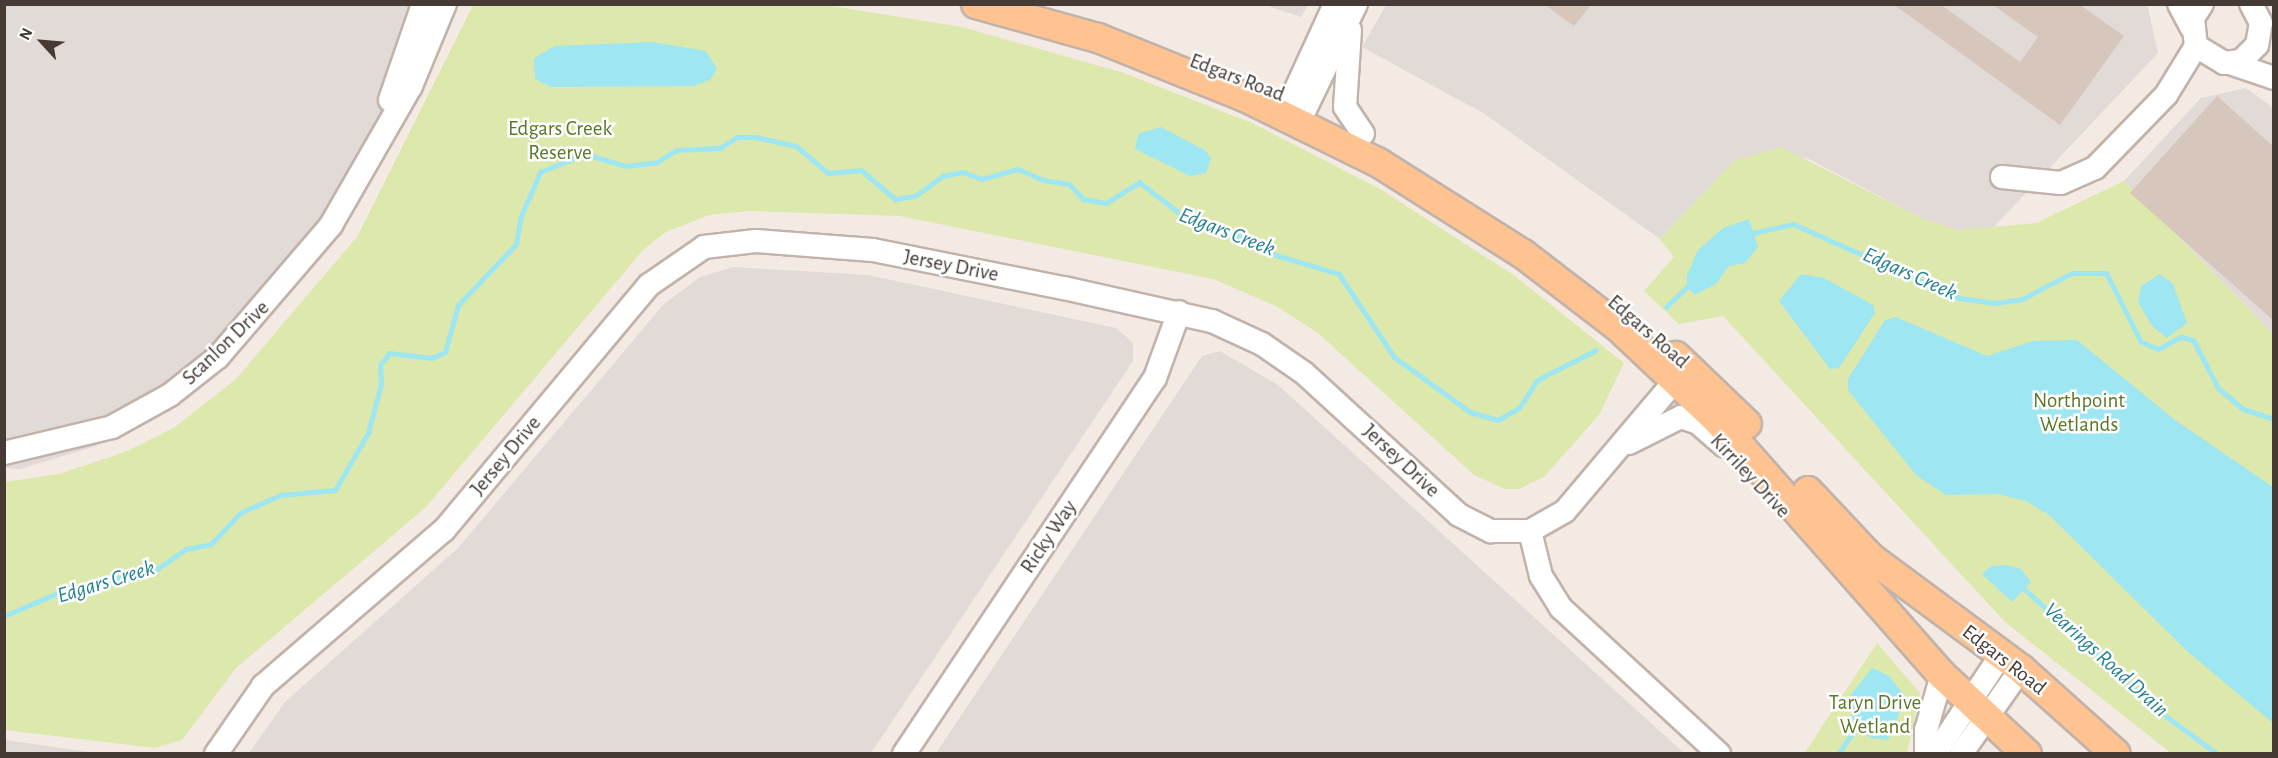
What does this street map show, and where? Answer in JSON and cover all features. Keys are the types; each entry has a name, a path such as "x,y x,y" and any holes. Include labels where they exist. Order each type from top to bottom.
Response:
{"main road":[{"name":"Edgars Road","path":"976,4 1098,38 1362,135 1497,215 1625,310 1942,675 2027,753"},
{"name":"Edgars Road","path":"1295,111 1499,237 1685,377 1871,558 2011,662 2116,753"}],"street":[{"name":"Scanlon Drive","path":"360,173 423,4"},
{"name":"Scanlon Drive","path":"4,453 102,431 194,378 255,319 316,246 411,86 445,4"},
{"path":"2179,4 2194,37 2224,63 2274,78"},
{"path":"2166,95 2194,37 2202,4"},
{"path":"1295,111 1348,6"},
{"path":"1348,6 1343,90 1349,118 1362,135"},
{"path":"2256,14 2274,45"},
{"path":"2002,177 2040,183 2077,178 2095,168 2166,95 2257,45 2256,14"},
{"name":"Jersey Drive","path":"216,753 264,686 444,530 649,285 704,247 756,241 873,250 1179,312 1233,330 1283,356 1475,525 1510,533 1530,531"},
{"name":"Ricky Way","path":"904,753 1155,378 1179,312"},
{"name":"Kirriley Drive","path":"1530,531 1565,511 1685,377"},
{"name":"Kirriley Drive","path":"1629,442 1674,417 1698,423 1811,542 1860,581"},
{"path":"1530,531 1541,576 1561,608 1719,753"},
{"path":"1935,753 1978,709 2011,662"},
{"path":"1926,753 1926,730 1942,675"},
{"path":"1961,753 1978,709"}],"shaded area":[{"path":"2147,4 2158,53 1990,231 1957,230 1919,217 1807,158 1735,160 1660,239 1483,113 1362,47 1386,5"},
{"path":"5,5 458,5 346,223 249,340 178,405 96,446 20,469 5,468"},
{"path":"1265,5 1308,5 1301,17"},
{"path":"2246,88 2273,108 2273,334 2124,181 2201,98"},
{"path":"733,267 868,275 1116,328 1133,343 1133,361 871,753 249,753 285,702 458,548 664,304 700,277"},
{"path":"1220,351 1278,385 1684,753 936,753 1202,356"},
{"path":"5,740 96,753 5,753"}],"green space":[{"name":"Edgars Creek Reserve","path":"473,5 826,5 962,27 1124,73 1252,123 1380,189 1515,276 1624,363 1599,415 1544,477 1519,489 1505,489 1474,475 1318,333 1276,306 1213,279 900,216 749,211 709,215 666,232 643,250 425,508 236,668 182,740 155,748 5,730 4,482 59,474 125,452 175,427 235,380 357,237"},
{"name":"Northpoint Wetlands","path":"1781,147 1919,217 1957,230 2036,223 2124,181 2273,334 2273,753 2171,753 2005,622 1723,316 1679,324 1644,291 1674,257 1660,239 1735,160"},
{"name":"Taryn Drive Wetland","path":"1877,643 1920,693 1907,753 1804,754"}],"water":[{"path":"652,42 706,51 717,69 710,80 693,86 551,87 535,79 534,58 555,46"},
{"path":"1161,127 1206,151 1211,159 1206,173 1190,176 1135,149 1138,134"},
{"path":"1749,219 1758,247 1745,263 1729,266 1716,284 1695,295 1687,287 1687,275 1698,250 1723,228"},
{"path":"1801,274 1824,278 1873,305 1875,313 1839,368 1830,369 1779,301"},
{"path":"2160,274 2173,284 2187,323 2167,338 2152,326 2138,302 2141,286"},
{"path":"1896,317 1987,356 2033,341 2077,340 2175,420 2273,487 2273,723 2188,652 2049,515 2026,501 1998,494 1946,495 1916,475 1848,390 1848,379 1885,320"},
{"path":"2006,565 2021,569 2031,582 2012,602 1982,574 1991,566"},
{"path":"1872,668 1889,676 1906,697 1888,740 1871,738 1855,728 1851,712 1850,696"}],"building":[{"path":"1893,4 1940,4 2020,62 2038,37 1993,5 2080,5 2124,36 2060,125"},
{"path":"1545,5 1591,5 1574,26"},
{"path":"2217,96 2274,147 2274,321 2130,193"}],"waterway":[{"name":"Edgars Creek","path":"4,616 62,591 157,569 186,549 211,544 240,513 280,495 335,490 368,433 381,384 380,365 389,353 432,358 445,352 458,305 516,244 521,216 540,172 585,154 626,166 657,162 676,150 720,148 737,137 755,137 796,146 828,173 861,170 895,199 915,196 943,176 962,172 982,179 1018,169 1043,180 1069,184 1083,199 1106,203 1139,182 1188,220 1227,230 1269,253 1339,274 1394,357 1470,412 1498,420 1519,408 1537,380 1596,350"},
{"name":"Edgars Creek","path":"1748,234 1793,224 1959,298 1995,303 2022,299 2072,273 2106,273 2141,342 2158,349 2181,337 2193,340 2218,388 2243,409 2274,419"},
{"name":"Edgars Creek","path":"1666,307 1691,283"},
{"name":"Vearings Road Drain","path":"2022,587 2163,714 2217,754"},
{"name":"Vearings Road Drain","path":"1838,754 1859,723"}]}
